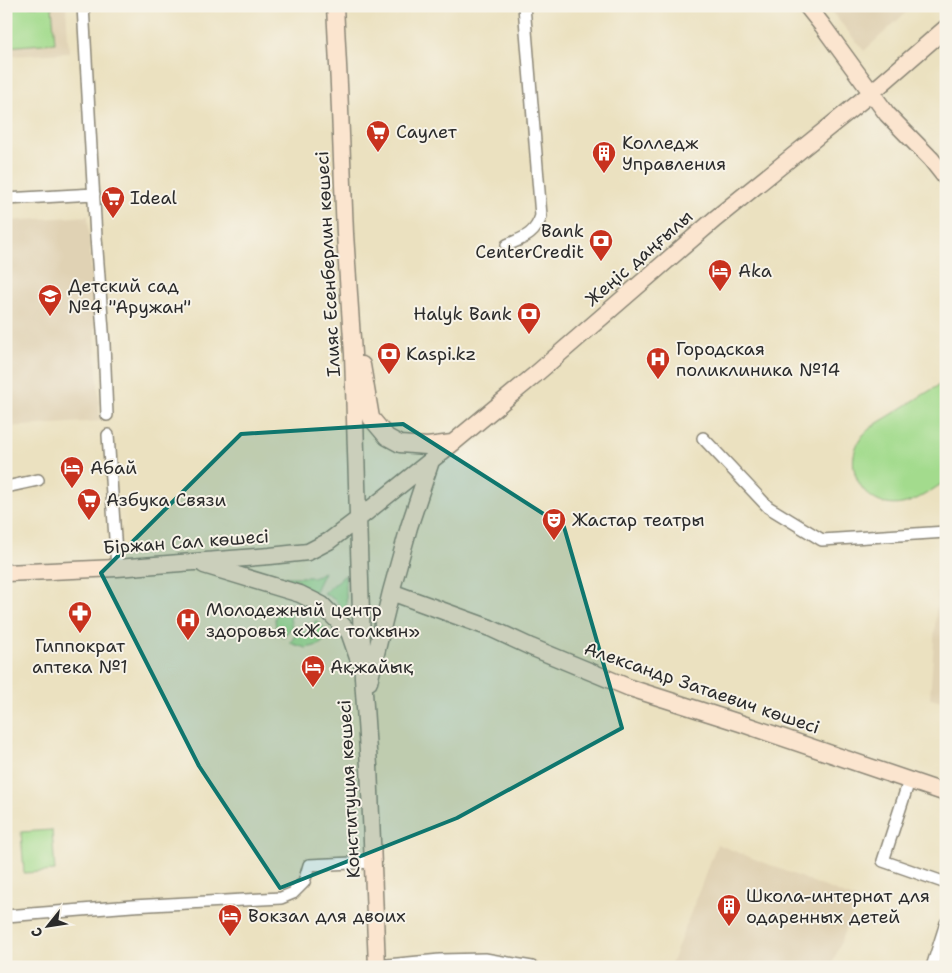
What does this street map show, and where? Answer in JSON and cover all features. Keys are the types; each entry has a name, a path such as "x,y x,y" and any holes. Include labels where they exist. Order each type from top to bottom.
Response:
{"main road":[{"name":"Ілияс Есенберлин көшесі","path":"334,6 351,321 358,519"},
{"path":"807,6 887,114 931,159 946,178"},
{"name":"Жеңіс даңғылы","path":"358,519 536,374 715,219 871,93 946,28"},
{"path":"351,321 371,418 387,437 400,444 427,446 454,442"},
{"path":"365,699 391,592 431,460"},
{"name":"Біржан Сал көшесі","path":"6,573 117,568 308,552 328,541 358,519"},
{"name":"Конституция көшесі","path":"358,519 363,677 377,966"},
{"path":"195,562 300,594 322,605 349,632 363,677"},
{"name":"Александр Затаевич көшесі","path":"391,592 490,628 630,688 946,793"}],"street":[{"path":"83,6 107,415"},
{"path":"507,245 530,235 538,225 541,216 524,6"},
{"path":"6,199 94,194"},
{"path":"108,436 117,568"},
{"path":"703,438 768,507 822,540 946,532"},
{"path":"6,487 38,480"},
{"path":"909,781 883,861 946,882"},
{"path":"6,916 132,906 281,898 293,893 304,882 309,865 373,862"},
{"path":"932,967 946,923"},
{"path":"377,966 440,960 485,959 532,967"}],"highlighted area":[{"path":"403,424 564,527 622,728 457,818 280,888 199,766 101,573 241,434"}],"shaded area":[{"path":"6,6 66,6 69,53 6,56"},
{"path":"827,6 913,6 864,51"},
{"name":"Детский сад №4 \"Аружан\"","path":"88,216 100,421 7,427 6,221"},
{"path":"941,540 946,540 946,702 930,698"},
{"path":"717,844 858,900 831,967 670,967"}],"green space":[{"path":"6,6 52,6 55,43 6,47"},
{"path":"946,381 946,481 914,500 902,504 889,504 877,501 860,485 855,474 853,462 855,450 861,438 876,424"},
{"path":"324,572 314,593 283,577 313,577"},
{"path":"345,575 347,613 335,600 324,593"},
{"path":"283,604 294,609 290,619 292,627 283,637 276,631 275,618"},
{"path":"316,620 331,634 319,645 306,648 290,643 299,630 305,633"},
{"path":"52,830 55,871 24,873 21,832"}],"place":[{"name":"Саулет","path":"378,153"},
{"name":"Колледж Управления","path":"604,174"},
{"name":"Ideal","path":"113,219"},
{"name":"Bank CenterCredit","path":"601,262"},
{"name":"Aka","path":"720,292"},
{"name":"Детский сад №4 \"Аружан\"","path":"50,317"},
{"name":"Halyk Bank","path":"529,335"},
{"name":"Kaspi.kz","path":"389,375"},
{"name":"Городская поликлиника №14","path":"658,380"},
{"name":"Абай","path":"72,489"},
{"name":"Азбука Связи","path":"89,521"},
{"name":"Жастар театры","path":"554,541"},
{"name":"Гиппократ аптека №1","path":"80,634"},
{"name":"Молодежный центр здоровья «Жас толкын»","path":"188,641"},
{"name":"Ақжайық","path":"313,688"},
{"name":"Школа-интернат для одаренных детей","path":"729,927"},
{"name":"Вокзал для двоих","path":"230,937"}]}
